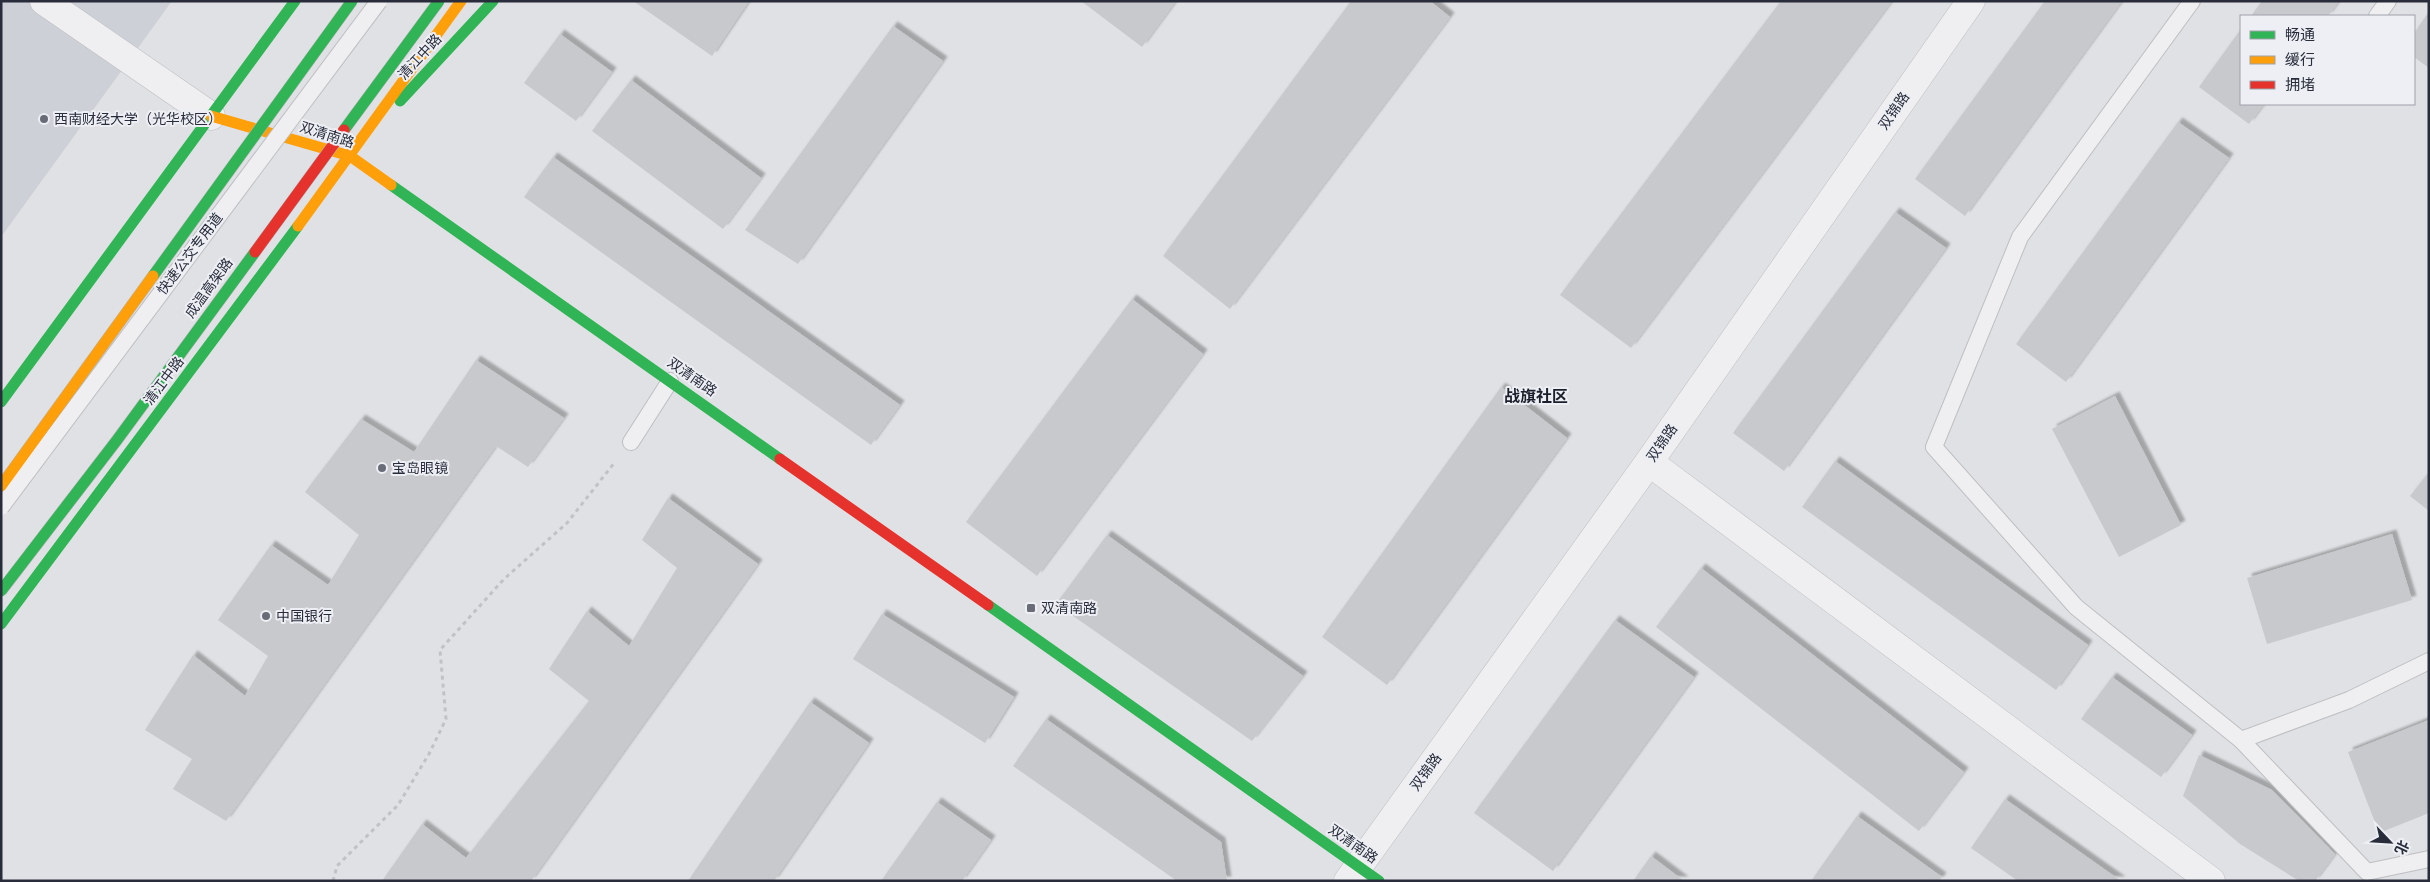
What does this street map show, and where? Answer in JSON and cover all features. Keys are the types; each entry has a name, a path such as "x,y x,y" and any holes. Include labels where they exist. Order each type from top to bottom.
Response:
{"main road":[{"path":"1,402 295,1"},
{"path":"1,486 352,1"},
{"name":"成温高架路","path":"1,592 122,432 439,1"},
{"name":"清江中路","path":"1,624 350,156 462,1"},
{"name":"清江中路","path":"350,156 493,1"},
{"name":"双清南路","path":"211,116 350,156 670,381 1362,876"}],"street":[{"path":"44,1 211,116"},
{"name":"双锦路","path":"1362,876 1648,462 1971,1"},
{"path":"1648,462 2211,881"}],"lane":[{"name":"快速公交专用道","path":"1,507 379,1"},
{"path":"2192,1 2020,237 1934,447 2076,607 2241,740 2367,872 2429,859"},
{"path":"2377,15 2388,1"},
{"path":"631,442 670,381"},
{"path":"2241,740 2349,700 2429,661"}],"path":[{"path":"332,881 337,866 398,805 429,754 446,719 440,650 504,579 567,523 631,442"}],"shaded area":[{"name":"西南财经大学（光华校区）","path":"1,1 172,1 1,237"}],"building":[{"path":"633,1 749,1 712,56"},
{"path":"1081,1 1176,1 1142,47"},
{"path":"1351,1 1430,1 1450,17 1230,309 1163,256"},
{"path":"1781,1 1892,1 1631,348 1560,295"},
{"path":"2045,1 2122,1 1965,216 1915,179"},
{"path":"2262,1 2339,1 2329,15 2252,15"},
{"path":"2429,12 2429,68 2415,58 2415,32"},
{"path":"893,26 943,61 798,264 745,230"},
{"path":"2240,30 2240,105 2263,105 2249,124 2199,87"},
{"path":"560,34 612,72 576,121 524,83"},
{"path":"631,80 761,178 723,229 592,131"},
{"path":"2178,122 2229,158 2066,382 2016,344"},
{"path":"553,157 900,405 871,445 524,197"},
{"path":"1895,212 1946,248 1784,471 1733,433"},
{"path":"1132,299 1203,354 1037,576 966,522"},
{"path":"476,360 564,418 528,467 496,446 226,821 173,789 192,759 145,730 193,655 245,696 268,656 218,620 271,545 328,585 359,535 305,492 361,419 414,452"},
{"path":"1501,387 1567,438 1387,685 1322,637"},
{"path":"2115,396 2181,525 2119,557 2052,429"},
{"path":"1835,461 2088,645 2056,690 1802,507"},
{"path":"2429,472 2429,511 2410,496"},
{"path":"668,498 758,564 531,881 382,881 422,824 466,858 589,701 549,669 587,611 629,646 677,568 642,540"},
{"path":"2392,534 2412,600 2267,644 2247,578"},
{"path":"1107,535 1303,676 1252,741 1056,604"},
{"path":"1701,568 1964,772 1919,831 1656,627"},
{"path":"882,614 1014,697 985,743 853,659"},
{"path":"1615,620 1694,677 1553,871 1474,813"},
{"path":"2112,677 2192,735 2161,777 2081,719"},
{"path":"810,702 869,743 774,881 688,881"},
{"path":"1046,719 1221,842 1227,881 1177,881 1013,766"},
{"path":"2429,720 2429,813 2379,833 2348,752"},
{"path":"2199,755 2272,790 2335,854 2315,881 2299,881 2240,844 2183,796"},
{"path":"2005,799 2121,881 2018,881 1971,848"},
{"path":"937,802 991,840 962,881 881,881"},
{"path":"1857,816 1942,877 1939,881 1811,881"},
{"path":"1651,856 1684,881 1633,881"}],"traffic: fast":[{"path":"1,402 295,1"},
{"path":"153,276 352,1"},
{"path":"344,130 439,1"},
{"path":"400,101 493,1"},
{"path":"391,185 780,459"},
{"path":"1,624 298,226"},
{"path":"1,591 117,440 255,252"},
{"path":"988,605 1379,881"}],"traffic: slow":[{"path":"298,226 461,1"},
{"path":"211,116 350,156 391,185"},
{"path":"1,486 153,276"}],"traffic: jam":[{"path":"255,252 344,130"},
{"path":"780,459 988,605"}],"place":[{"name":"西南财经大学（光华校区）","path":"44,119"},
{"name":"宝岛眼镜","path":"382,468"},
{"name":"双清南路","path":"1031,608"},
{"name":"中国银行","path":"266,616"}],"district":[{"name":"战旗社区","path":"1536,397"}]}
